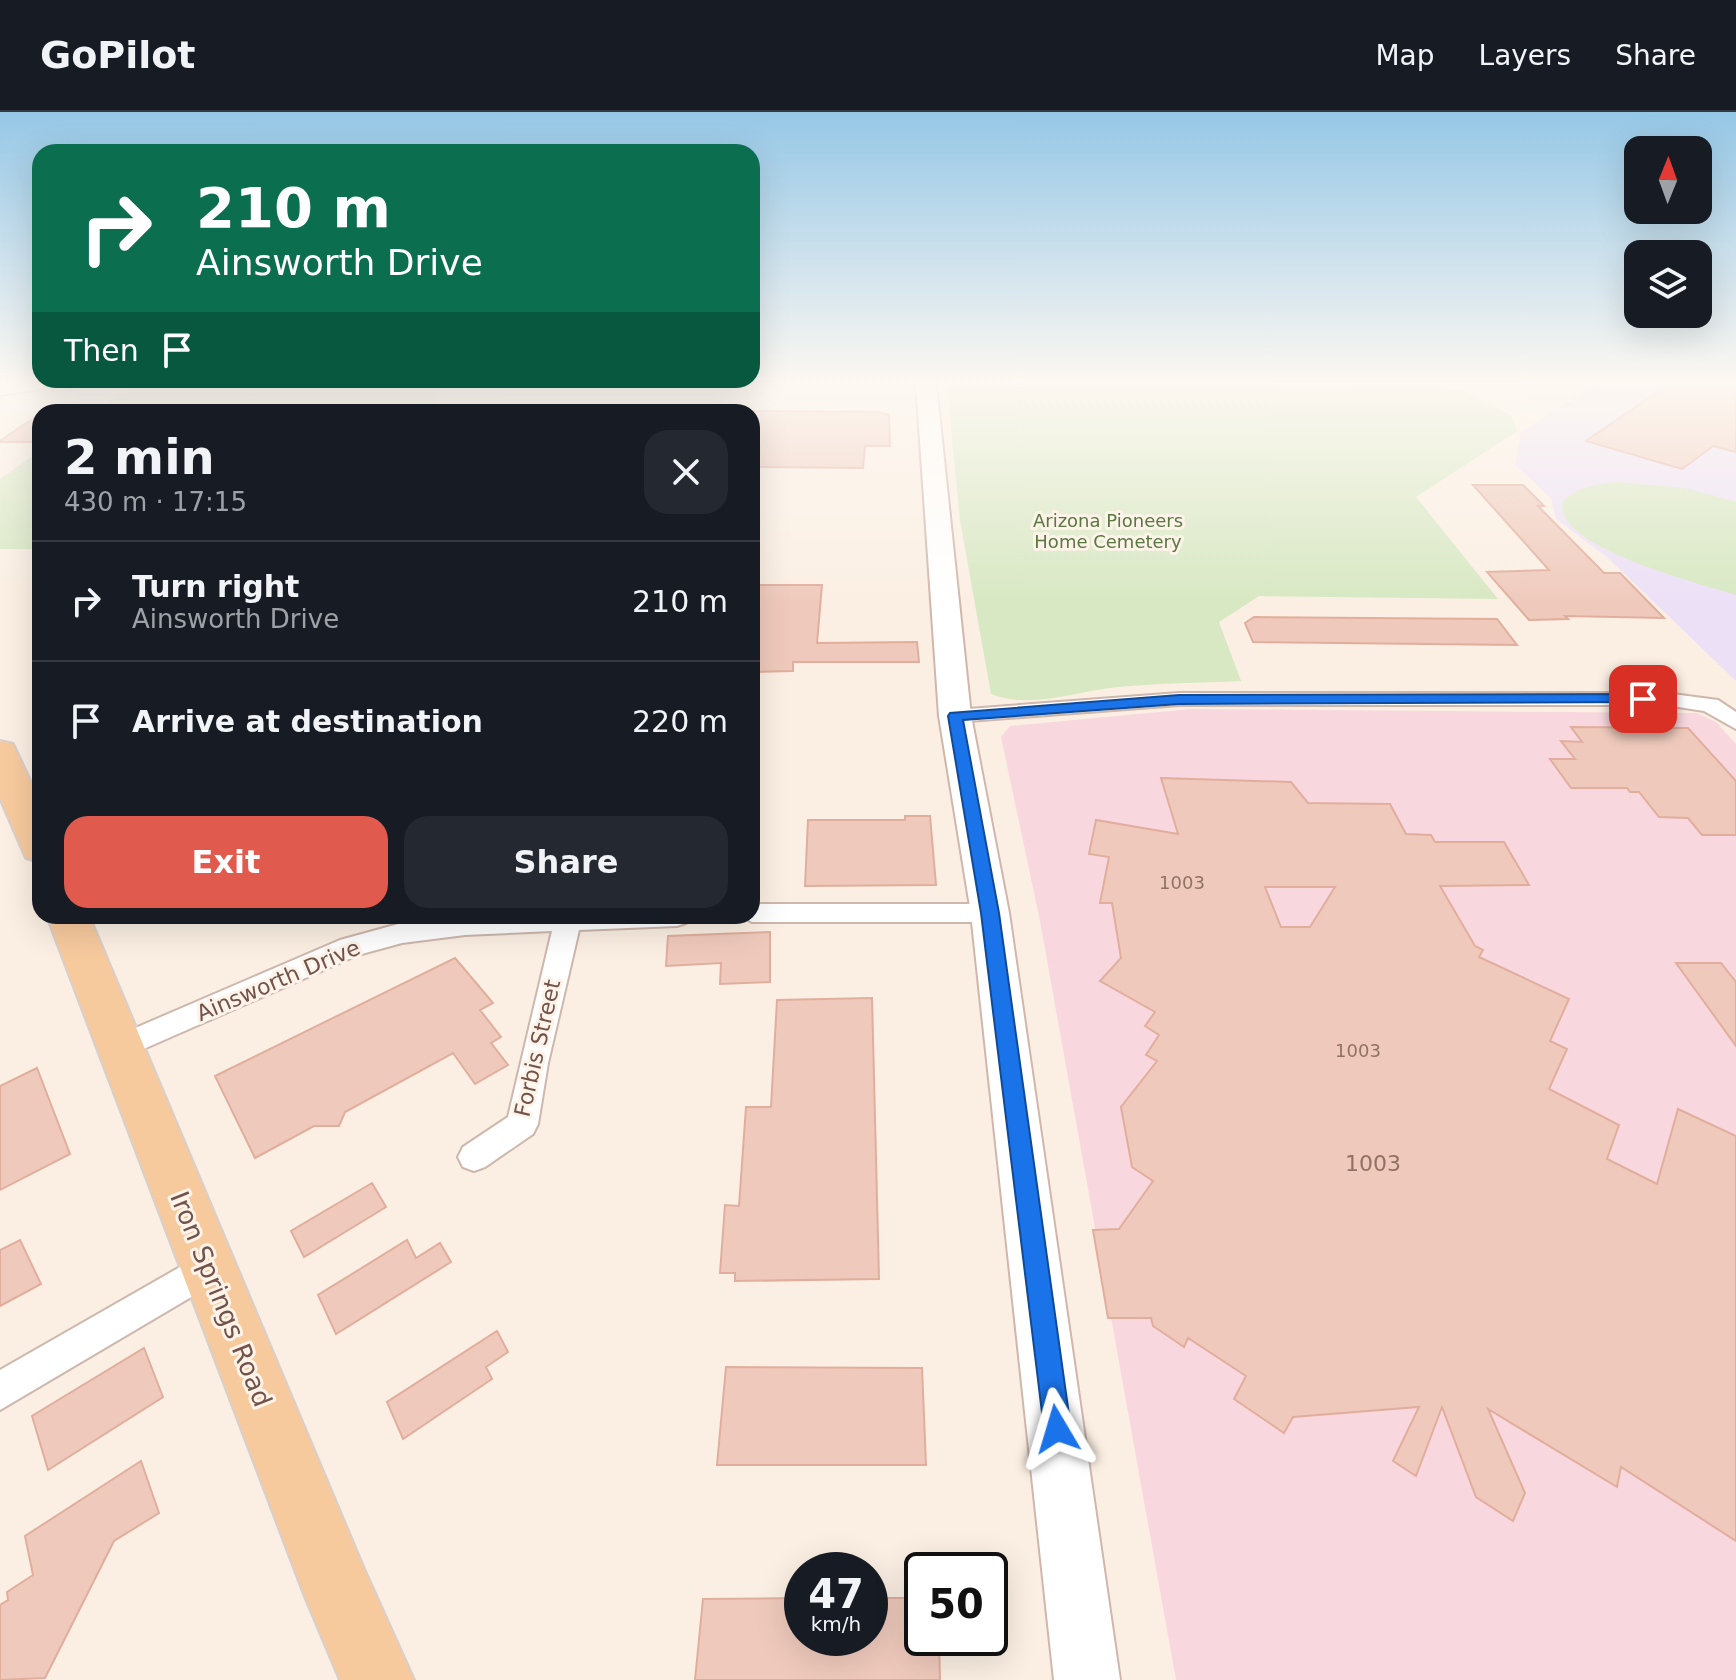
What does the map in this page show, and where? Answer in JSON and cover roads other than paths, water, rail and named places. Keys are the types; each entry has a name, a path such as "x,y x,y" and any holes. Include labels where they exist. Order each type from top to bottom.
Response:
{"main road":[{"path":"932,456 955,716 990,913 1087,1680"},
{"path":"3,768 32,820"},
{"name":"Iron Springs Road","path":"71,924 339,1594 377,1680"}],"street":[{"path":"955,716 1179,699 1665,699 1710,705 1736,722"},
{"path":"760,913 990,913"},
{"name":"Ainsworth Drive","path":"122,1046 350,947 389,936 480,924"},
{"name":"Forbis Street","path":"474,1157 522,1124 533,1063 568,924"},
{"path":"0,1391 208,1268"}],"park label":[{"name":"Arizona Pioneers Home Cemetery","path":"1108,531"}]}
